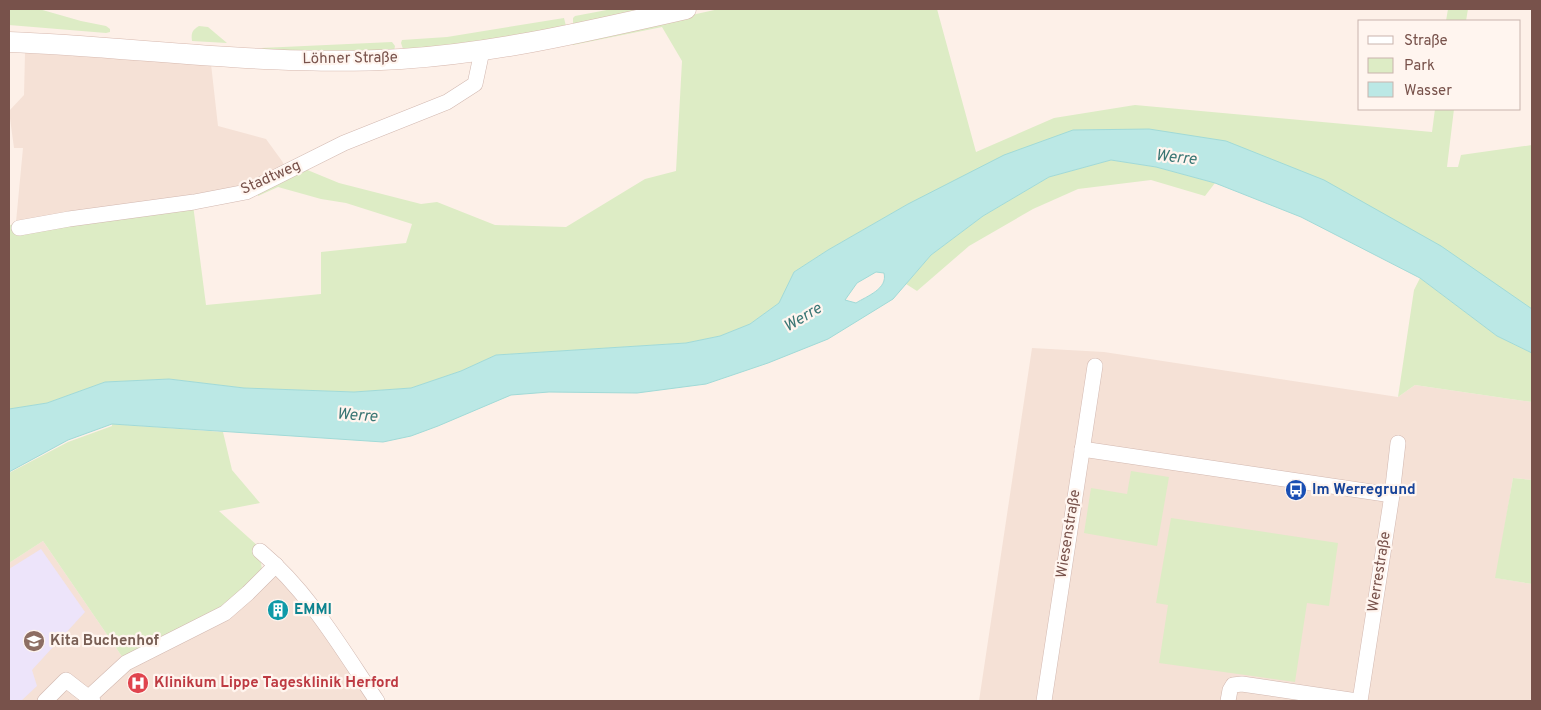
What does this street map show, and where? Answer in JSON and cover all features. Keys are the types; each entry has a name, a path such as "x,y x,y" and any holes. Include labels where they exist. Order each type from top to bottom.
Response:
{"main road":[{"name":"Löhner Straße","path":"9,42 288,60 400,59 482,51 570,36 686,9"}],"street":[{"name":"Stadtweg","path":"19,228 69,219 194,202 246,192 344,143 454,98 475,84 482,51"},
{"name":"Wiesenstraße","path":"1044,701 1095,366"},
{"name":"Werrestraße","path":"1359,701 1392,495 1398,443"},
{"path":"1082,449 1392,495"},
{"path":"260,551 276,565 313,607 377,701"},
{"path":"46,701 66,680 90,699 126,663 225,614 276,565"},
{"path":"1228,701 1233,685 1242,684 1359,701"}],"shaded area":[{"path":"25,53 211,64 218,126 266,139 285,167 247,188 16,222 23,148 14,148 9,111 24,95"},
{"path":"1032,348 1104,352 1398,397 1415,385 1532,402 1532,480 1513,478 1496,578 1532,584 1532,701 979,701"},
{"path":"43,541 123,658 277,560 382,701 9,701 9,563"},
{"name":"Kita Buchenhof","path":"41,549 85,612 32,670 37,686 21,701 9,701 9,569"}],"green space":[{"path":"9,9 39,9 106,26 110,29 110,32 9,25"},
{"path":"612,9 660,9 575,26 573,23 575,16"},
{"path":"719,9 937,9 976,152 1054,118 1135,105 1432,132 1435,110 1454,110 1447,167 1458,167 1461,155 1532,145 1532,309 1515,298 1149,129 908,204 794,272 779,303 750,324 720,336 686,343 496,355 461,371 411,388 354,392 244,388 169,379 105,382 47,403 9,409 9,226 16,222 192,197 206,305 321,294 321,252 406,243 412,224 346,203 321,199 278,187 258,196 256,192 305,169 339,183 421,204 437,202 495,225 566,227 645,179 676,171 682,61 662,27 573,45 573,41"},
{"path":"1448,9 1468,9 1466,20 1446,20"},
{"path":"564,18 566,26 504,42 403,49 401,43 402,40 447,37"},
{"path":"199,26 208,27 227,43 192,41 192,32"},
{"path":"392,42 395,46 394,51 270,51 261,48"},
{"path":"1111,160 1156,167 1215,183 1205,196 1151,180 1078,189 1033,209 969,246 917,291 906,284 931,255 983,216 1049,177"},
{"path":"1420,278 1497,336 1532,353 1532,402 1415,385 1398,397 1414,290"},
{"path":"112,424 223,432 232,470 260,503 219,511 259,547 262,570 221,609 123,658 43,541 9,563 9,473 68,442 112,426"},
{"path":"1131,471 1169,477 1157,546 1084,533 1091,488 1127,494"},
{"path":"1513,478 1532,480 1532,584 1495,578"},
{"path":"1171,518 1338,543 1329,606 1307,603 1295,682 1159,663 1168,605 1156,603"}],"water":[{"name":"Werre","path":"1149,129 1226,141 1324,180 1441,246 1532,309 1532,353 1497,336 1420,278 1301,217 1215,183 1156,167 1111,160 1049,177 983,216 931,255 893,299 828,339 768,363 706,384 637,393 549,392 511,395 411,436 383,442 112,424 68,440 9,472 9,409 47,403 105,382 169,379 244,388 354,392 411,388 461,371 496,355 686,343 720,336 750,324 779,303 794,272 828,250 908,204 1004,155 1073,130","holes":["876,272 884,273 883,283 876,291 856,303 845,300 857,283"]}],"place":[{"name":"Im Werregrund","path":"1296,490"},
{"name":"EMMI","path":"278,610"},
{"name":"Kita Buchenhof","path":"34,641"},
{"name":"Klinikum Lippe Tagesklinik Herford","path":"138,683"}]}
